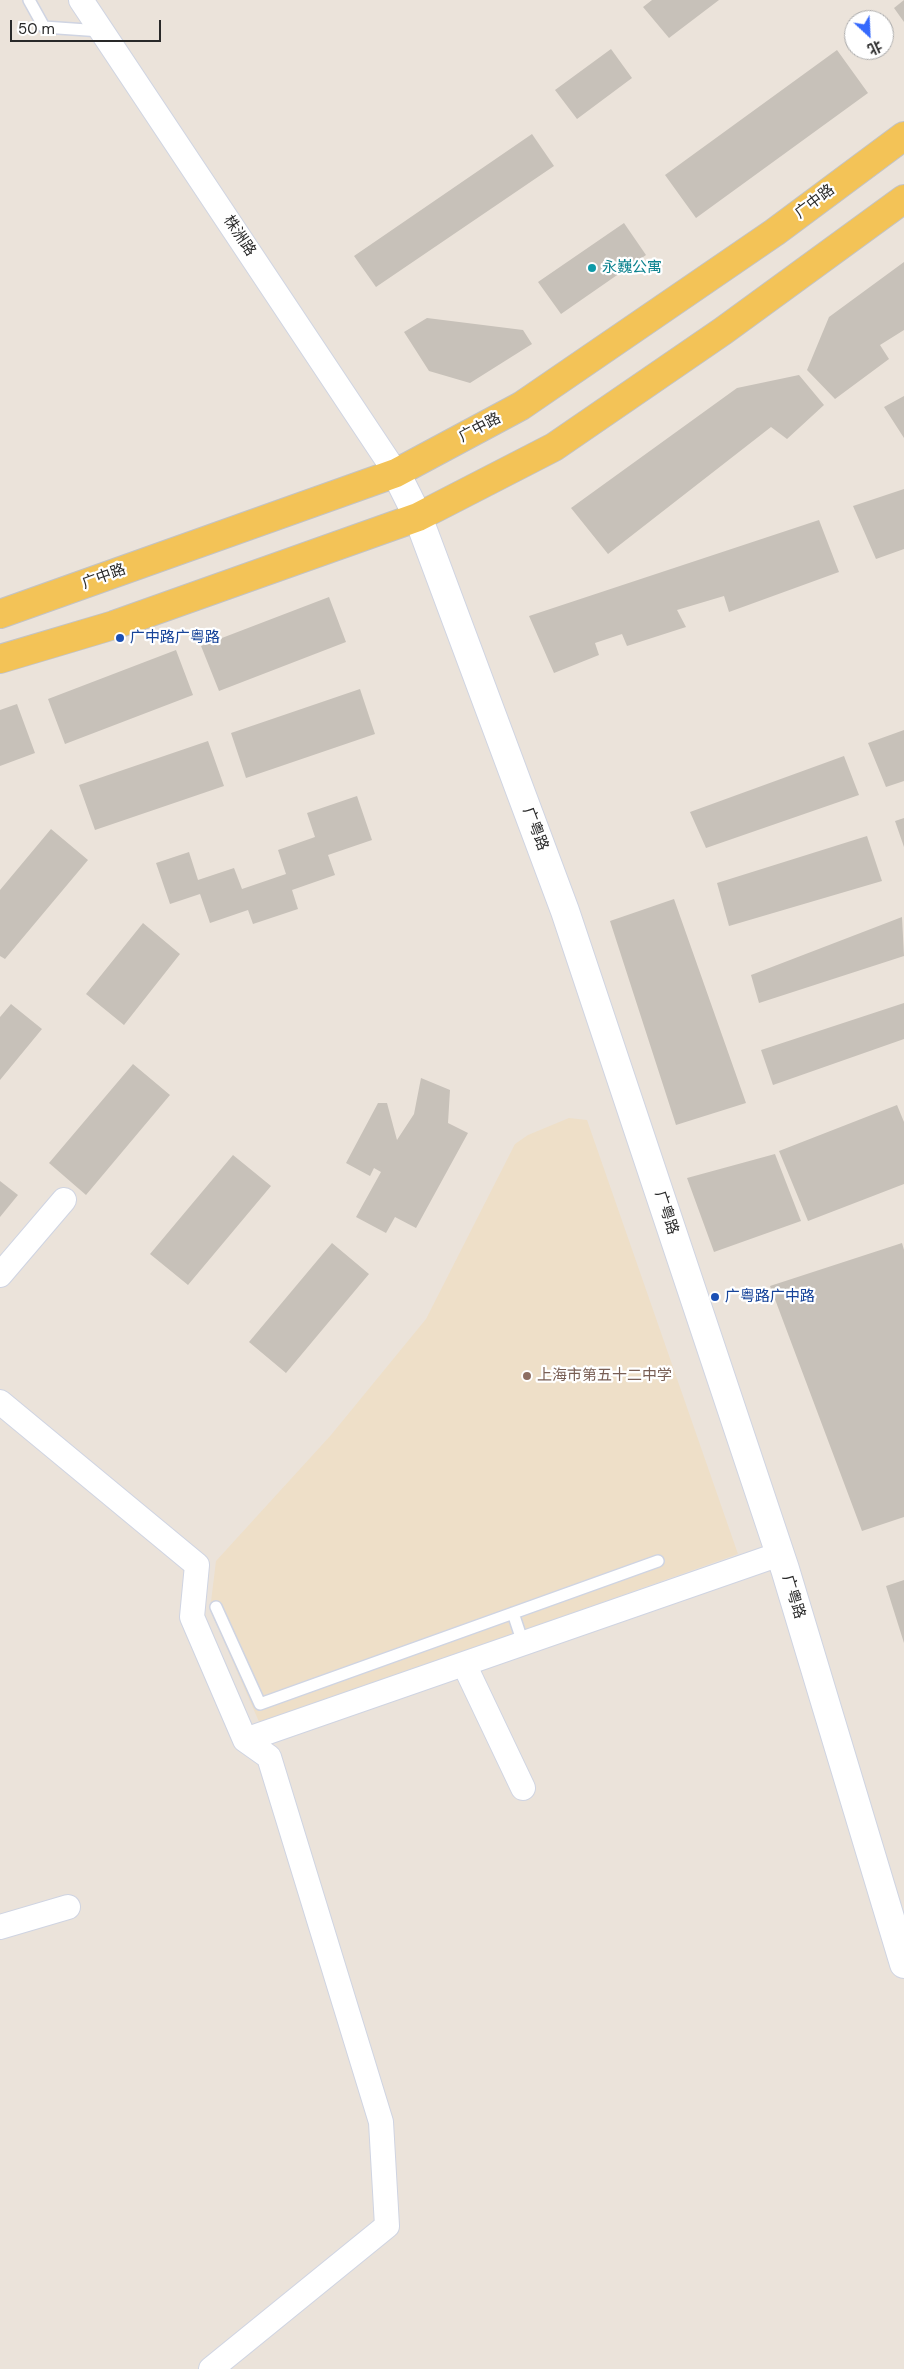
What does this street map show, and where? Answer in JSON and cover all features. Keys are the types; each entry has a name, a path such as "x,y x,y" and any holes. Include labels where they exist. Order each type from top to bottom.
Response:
{"main road":[{"name":"广中路","path":"0,614 396,473 521,406 775,232 904,136"},
{"path":"0,659 114,625 418,517 554,447 723,331 904,199"},
{"name":"广粤路","path":"396,473 418,517 565,911 780,1554 904,1964"}],"street":[{"name":"株洲路","path":"81,0 396,473"},
{"path":"0,1275 64,1200"},
{"path":"0,1402 197,1565 192,1616 245,1740 269,1757 381,2122 387,2226 211,2369"},
{"path":"245,1740 780,1554"},
{"path":"464,1664 523,1788"},
{"path":"0,1927 68,1907"}],"lane":[{"path":"29,0 44,27 102,31"},
{"path":"216,1608 260,1704 658,1561"},
{"path":"512,1612 523,1643"}],"shaded area":[{"name":"上海市第五十二中学","path":"569,1118 587,1120 738,1554 260,1724 210,1610 216,1561 331,1435 426,1319 515,1144 528,1135"}],"building":[{"path":"652,0 719,0 669,38 643,7"},
{"path":"904,0 904,22 894,8"},
{"path":"611,49 632,78 577,119 555,90"},
{"path":"837,50 868,93 696,218 665,175"},
{"path":"532,134 554,166 376,287 354,256"},
{"name":"永巍公寓","path":"624,223 646,255 561,314 538,282"},
{"path":"904,262 904,330 880,345 889,359 835,399 807,370 829,317"},
{"path":"427,318 523,330 532,344 470,383 429,371 404,332"},
{"path":"799,375 824,405 787,439 771,427 608,554 571,508 737,388"},
{"path":"904,396 904,438 884,407"},
{"path":"904,489 904,549 876,559 853,506"},
{"path":"819,520 839,572 729,612 724,596 677,610 686,627 627,646 622,634 595,643 599,655 554,673 529,616"},
{"path":"329,597 346,642 219,691 201,646"},
{"path":"176,650 193,695 65,744 48,699"},
{"path":"360,689 375,734 246,778 231,733"},
{"path":"17,704 35,753 0,766 0,710"},
{"path":"904,730 904,781 886,787 868,743"},
{"path":"208,741 224,786 95,830 79,785"},
{"path":"844,756 859,795 706,848 690,812"},
{"path":"357,796 372,840 328,855 335,875 292,890 298,909 253,924 248,910 210,923 200,894 170,904 156,863 189,852 198,880 234,868 242,889 286,874 278,850 315,837 307,813"},
{"path":"904,818 904,847 895,821"},
{"path":"51,829 88,860 5,959 0,956 0,890"},
{"path":"867,836 882,881 729,926 717,883"},
{"path":"674,899 746,1103 676,1125 610,921"},
{"path":"902,917 904,956 759,1003 751,975"},
{"path":"143,923 180,954 124,1025 86,994"},
{"path":"904,1003 904,1039 773,1085 761,1050"},
{"path":"11,1004 42,1029 0,1080 0,1017"},
{"path":"133,1064 170,1095 86,1195 49,1163"},
{"path":"421,1078 450,1090 448,1123 468,1133 416,1228 395,1217 386,1233 356,1217 381,1172 374,1168 370,1176 346,1163 378,1103 387,1103 397,1140 414,1114"},
{"path":"897,1105 904,1122 904,1184 808,1221 779,1151"},
{"path":"775,1154 801,1221 714,1252 687,1178"},
{"path":"233,1155 271,1186 188,1285 150,1254"},
{"path":"0,1181 18,1195 0,1217"},
{"path":"332,1243 369,1274 286,1373 249,1342"},
{"path":"902,1243 904,1250 904,1517 862,1531 770,1286"},
{"path":"904,1580 904,1643 886,1586"}],"place":[{"name":"永巍公寓","path":"592,268"},
{"name":"广中路广粤路","path":"120,638"},
{"name":"广粤路广中路","path":"715,1297"},
{"name":"上海市第五十二中学","path":"527,1376"}]}
